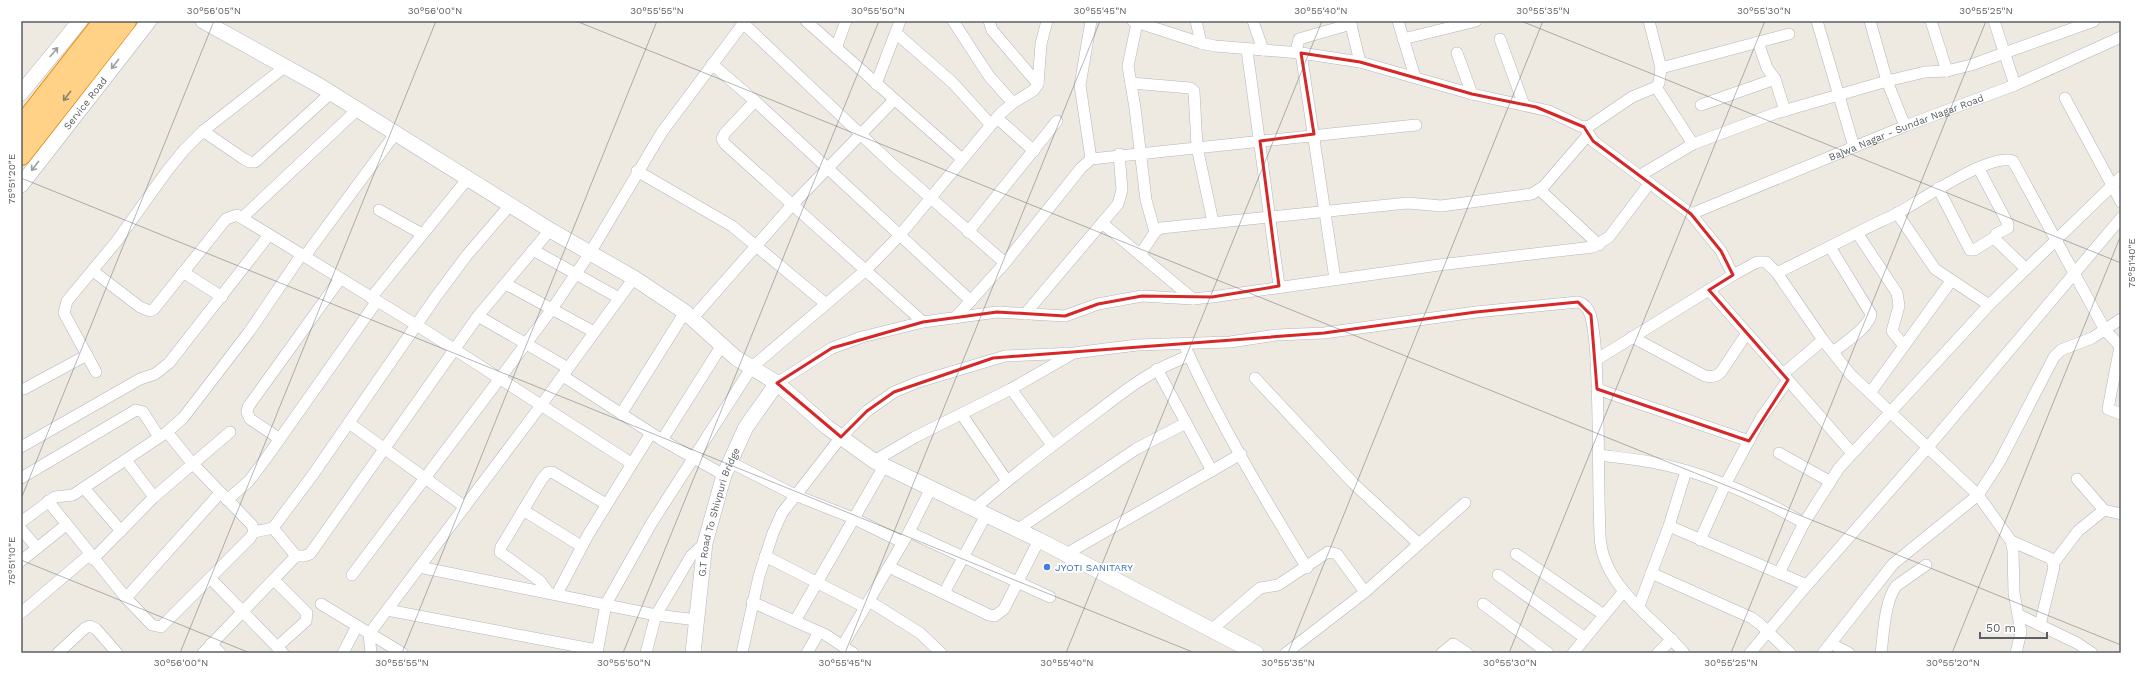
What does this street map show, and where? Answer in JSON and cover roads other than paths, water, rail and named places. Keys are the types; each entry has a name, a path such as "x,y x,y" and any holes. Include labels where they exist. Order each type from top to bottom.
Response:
{"highway":[{"path":"21,127 104,21"},
{"path":"21,154 126,21"}],"street":[{"path":"21,93 80,21"},
{"name":"Service Road","path":"21,185 149,21"},
{"path":"203,21 286,66 358,109 395,134 469,177 550,230 592,249 661,286 742,350 748,357 752,367"},
{"path":"224,21 306,68 558,225 634,278 692,312 736,358 777,383 828,427 879,464 1039,540 1210,631 1256,653"},
{"path":"806,21 962,159"},
{"path":"836,48 846,21"},
{"path":"876,84 900,21"},
{"path":"953,21 989,76 1013,103"},
{"path":"989,21 992,30 1038,84"},
{"path":"387,610 597,652 606,604 651,524 692,458 752,367 866,270 900,235 994,122 1013,103 1034,90 1038,84 1041,44 1047,21"},
{"path":"1090,159 1080,84 1091,21"},
{"path":"1196,21 1201,43"},
{"path":"1254,21 1262,50"},
{"path":"1398,21 1415,77"},
{"path":"1404,39 1476,21"},
{"path":"1140,255 1155,232 1161,228 1408,203 1441,206 1532,194 1540,190 1591,126 1632,97 1656,87 1660,79 1661,68 1649,21"},
{"path":"1817,21 1854,146"},
{"path":"1870,21 1887,81 1905,126"},
{"path":"1931,21 1947,71"},
{"path":"1994,21 2015,85"},
{"path":"1639,176 1693,144 1785,111 1887,81 1925,72 1947,71 1971,65 2094,21"},
{"path":"352,576 424,477 552,309 592,249 637,171 684,100 744,22 860,134 968,232 1005,263"},
{"path":"1155,232 1146,200 1141,153 1131,82 1128,72 1128,60 1135,22 1201,43 1247,50 1299,53 1360,62 1472,94 1549,111 1586,131 1649,184 1691,214 1721,250 1733,274"},
{"path":"1336,279 1314,134 1299,53 1299,39 1350,22 1360,62"},
{"path":"896,34 953,83 994,122 1034,151"},
{"path":"1661,68 1789,34"},
{"name":"Bajwa Nagar - Sundar Nagar Road","path":"1691,214 1854,146 2015,85 2121,37"},
{"path":"1500,39 1524,105"},
{"path":"1758,42 1767,68 1775,79 1785,111"},
{"path":"1247,50 1279,286"},
{"path":"1457,53 1472,94"},
{"path":"712,64 755,101 971,301"},
{"path":"96,372 64,313 67,301 93,271 136,216 166,171 203,131 286,66"},
{"path":"1701,105 1775,79"},
{"path":"1131,82 1193,90 1195,95 1197,147 1213,222"},
{"path":"1656,87 1693,144"},
{"path":"203,131 244,159 250,162 255,162 331,93"},
{"path":"2065,98 2121,202"},
{"path":"622,414 692,312 827,168 894,100"},
{"path":"755,101 725,133 723,141 923,322"},
{"path":"243,217 358,109"},
{"path":"968,232 1058,121"},
{"path":"955,318 1005,263 1081,168 1090,159 1119,154 1416,125"},
{"path":"21,522 55,497 73,495 84,488 163,435 183,418 199,400 304,255 395,134"},
{"path":"1025,314 1118,204 1122,190 1119,154"},
{"path":"1777,273 1897,213 1960,176 2004,160 2013,161 2105,330 2120,346 2108,409 2121,414"},
{"path":"1938,188 1970,250 1974,250 1995,238 1996,234 2006,230 2008,224 1979,169"},
{"path":"637,171 732,226 757,244 826,304"},
{"path":"1779,573 1804,523 1829,481 1852,453 1989,305 2112,187 2121,176"},
{"path":"126,598 224,496 249,481 280,439 374,299 422,234 469,177"},
{"path":"777,383 832,348 862,337 923,322 997,312 1065,316 1098,304 1142,296 1193,299 1279,286 1599,245 1609,237 1649,184"},
{"path":"1540,190 1599,245"},
{"path":"48,501 91,557 126,598 152,626 160,627 254,532 273,528 349,423 415,324 467,255 510,205"},
{"path":"379,210 422,234"},
{"path":"1897,213 1928,261 1935,269 1989,305"},
{"path":"93,271 140,307 150,311 154,309 226,219 231,215 243,217 269,235 304,255 340,279 542,404 631,463"},
{"path":"1750,653 1769,632 1806,585 1928,447 2121,218"},
{"path":"1102,223 1193,299"},
{"path":"203,653 296,556 310,554 478,316 550,230"},
{"path":"1858,232 1897,293 1899,306 1892,331 1904,346"},
{"path":"21,447 140,379 155,374 169,363 269,235"},
{"path":"1995,238 2026,269"},
{"path":"1830,247 1871,314 1871,319 1866,326 1833,352"},
{"path":"533,250 619,298"},
{"path":"1596,360 1733,274 1762,261 1770,264 1823,340 1850,374 1978,495 2011,541 2013,550 2014,593 2019,615 2021,638 2016,653"},
{"path":"183,272 222,297"},
{"path":"371,653 369,634 542,404 634,278"},
{"path":"280,439 250,419 247,412 248,407 340,279"},
{"path":"1870,393 1951,281"},
{"path":"506,284 594,332"},
{"path":"1709,290 1852,453"},
{"path":"744,652 752,602 776,523 795,495 841,437 874,405 894,392 918,382 999,357 1074,353 1130,346 1230,342 1276,335 1324,334 1476,312 1578,302 1583,304 1591,315 1596,360 1600,547 1605,561 1624,591 1684,653"},
{"path":"478,316 525,343 622,414 692,458 727,469 751,473 795,495 853,518 902,542"},
{"path":"1823,653 1832,644 1893,564 1978,495 1999,463 2054,357 2061,350 2092,338 2121,319"},
{"path":"2105,330 2121,331"},
{"path":"1632,337 1705,376 1712,377 1717,376 1721,372 1747,333"},
{"path":"1700,540 1748,442 1785,377 1823,340"},
{"path":"1184,344 1270,508 1307,568"},
{"path":"662,440 722,345"},
{"path":"794,621 853,518 879,464 920,434 962,415 1074,353"},
{"path":"24,389 87,355"},
{"path":"944,593 963,556 980,512 1007,481 1157,368 1189,356"},
{"path":"1157,368 1212,471"},
{"path":"1256,378 1354,484 1419,544"},
{"name":"G.T Road To Shivpuri Bridge","path":"693,653 705,543 727,469 746,426 777,383"},
{"path":"1011,389 1052,446"},
{"path":"1597,389 1748,442"},
{"path":"21,478 136,410 143,412 163,435 252,525 254,532"},
{"path":"962,415 1007,481"},
{"path":"349,423 465,507"},
{"path":"1018,530 1136,449 1186,423"},
{"path":"21,613 91,557 121,531 154,497 230,432"},
{"path":"552,593 582,546 631,463 651,433"},
{"path":"1779,453 1829,481"},
{"path":"1066,554 1241,454"},
{"path":"1599,455 1669,466 1686,471 1726,485 1771,505 1804,523"},
{"path":"126,460 154,497"},
{"path":"1639,606 1669,526 1686,471"},
{"path":"552,593 540,581 500,552 501,547 523,510 542,479 549,472 606,504"},
{"path":"2076,479 2104,510 2121,514"},
{"path":"84,488 121,531"},
{"path":"843,645 909,532 931,488"},
{"path":"1286,653 1365,592 1465,503"},
{"path":"523,510 582,546"},
{"path":"2040,626 2053,564 2078,531 2104,510"},
{"path":"21,561 66,525"},
{"path":"1669,526 1806,585"},
{"path":"273,528 296,556"},
{"path":"21,529 37,548"},
{"path":"909,532 1050,597"},
{"path":"889,567 989,615 995,616 1004,609 1019,583 1039,540"},
{"path":"2011,541 2050,557 2053,564"},
{"path":"646,653 656,614 691,556 705,543"},
{"path":"1210,631 1260,588 1278,585 1307,568 1325,553 1334,552 1365,592"},
{"path":"1516,554 1604,614"},
{"path":"765,556 867,604 920,633 941,653"},
{"path":"1881,653 1889,602 1893,591 1896,586 1926,565"},
{"path":"419,567 656,614 697,620"},
{"path":"1651,573 1739,611 1760,624 1790,653"},
{"path":"1498,575 1585,638"},
{"path":"210,578 280,650 308,617 307,613 274,580"},
{"path":"1573,653 1624,591"},
{"path":"752,602 819,632 843,645 853,653"},
{"path":"321,604 402,653"},
{"path":"1483,604 1548,653"},
{"path":"2019,615 2077,643 2092,653"},
{"path":"58,653 85,628 90,626 96,629 117,653"},
{"path":"343,653 357,626"},
{"path":"807,653 819,632"},
{"path":"1658,653 1672,639"},
{"path":"211,644 220,653"},
{"path":"1442,653 1453,644 1467,653"},
{"path":"1832,644 1849,653"}],"place":[{"name":"JYOTI SANITARY","path":"1047,567"}]}
